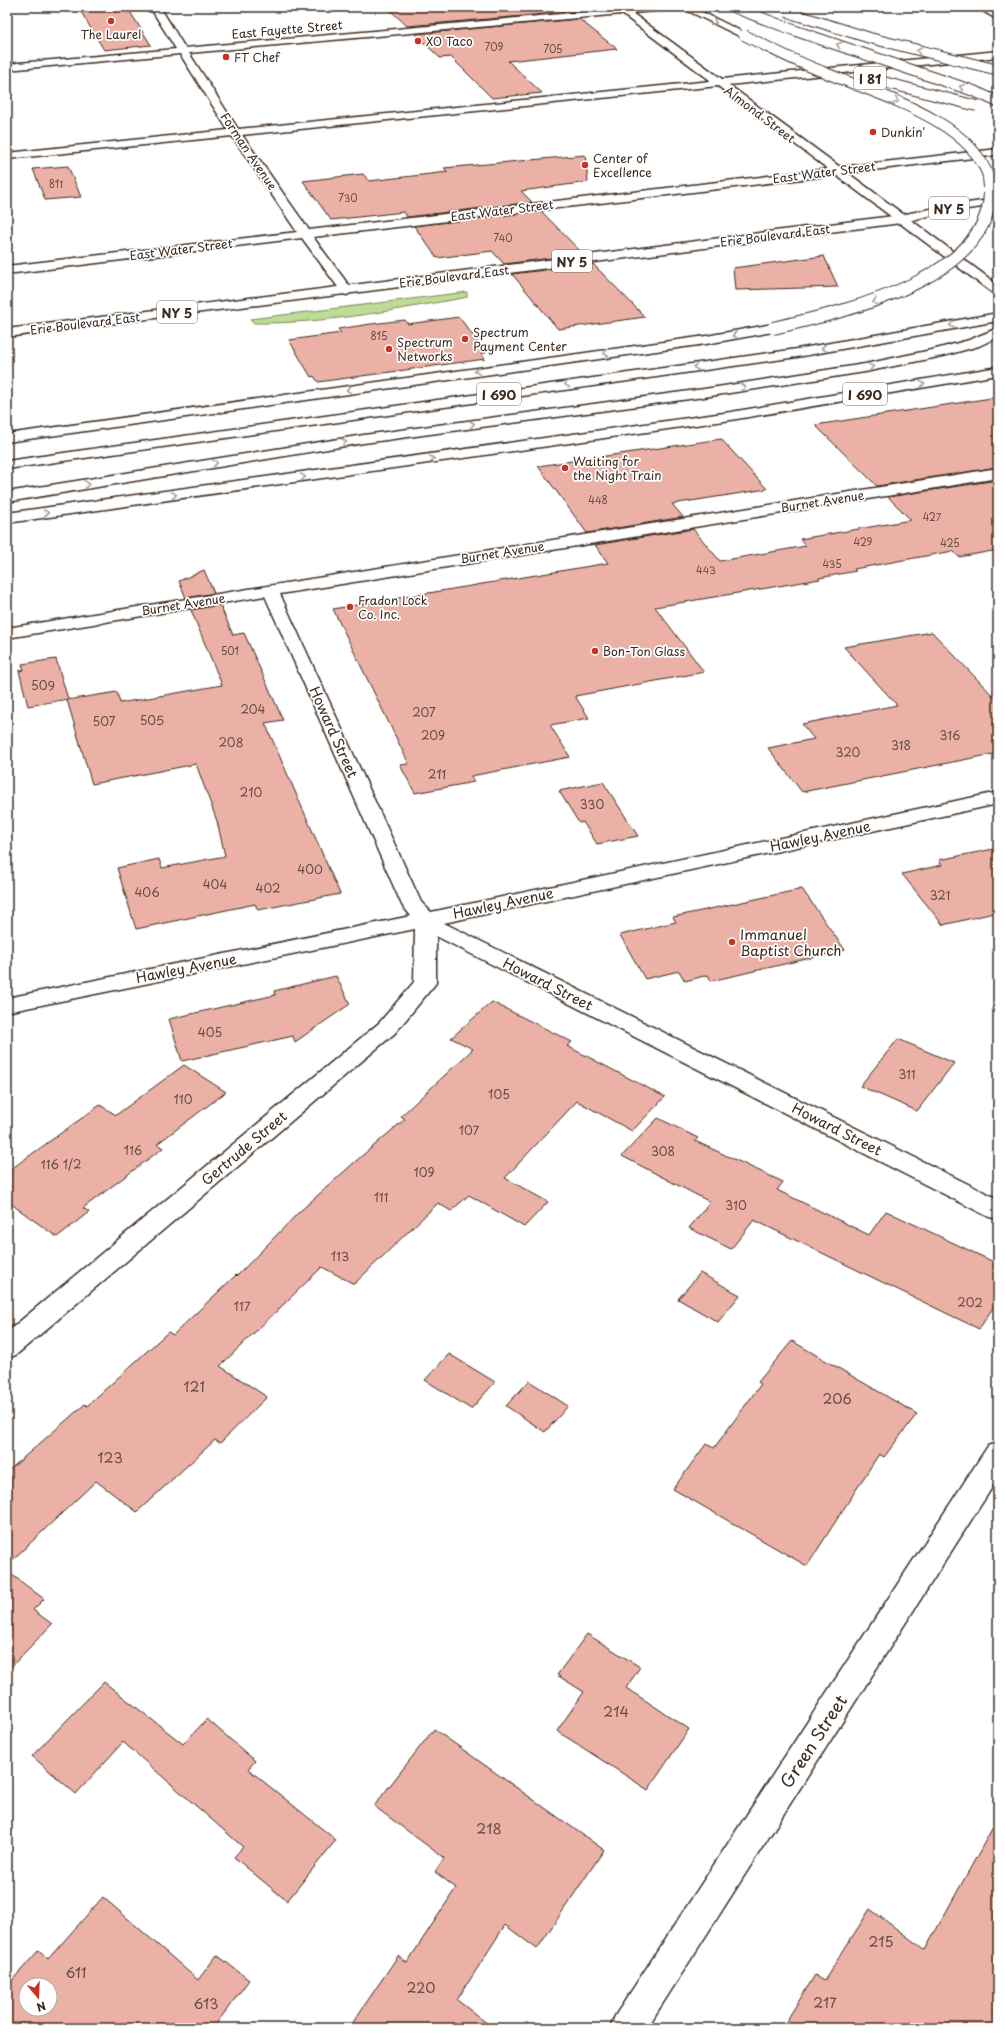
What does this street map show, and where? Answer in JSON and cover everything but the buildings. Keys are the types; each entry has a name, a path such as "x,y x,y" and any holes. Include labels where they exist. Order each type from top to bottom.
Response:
{"main road":[{"name":"Forman Avenue","path":"156,7 182,52 236,133 347,291"},
{"name":"East Fayette Street","path":"7,67 182,52 622,9 665,7"},
{"name":"I 81","path":"685,7 744,36 852,74 998,110"},
{"path":"733,7 796,31 974,91 998,102"},
{"path":"981,7 998,16"},
{"name":"Almond Street","path":"622,9 998,291"},
{"path":"779,9 870,38 998,70"},
{"path":"7,438 706,340 773,328 839,312 890,297 922,283 950,266 972,246 982,234 990,217 992,187 980,157 960,138 899,102 799,63 744,36"},
{"path":"7,156 998,54"},
{"name":"East Water Street","path":"7,270 836,170 998,152"},
{"name":"Erie Boulevard East","path":"7,333 347,291 901,219 944,209 998,202"},
{"name":"NY 5","path":"972,218 998,215"},
{"name":"Erie Boulevard East","path":"901,219 951,220"},
{"name":"I 690","path":"7,465 797,353 994,318"},
{"path":"7,497 364,439 704,393 866,368 938,353 974,343 998,332"},
{"name":"I 690","path":"7,518 731,416 998,371"},
{"path":"731,416 832,407 998,385"},
{"name":"Burnet Avenue","path":"7,633 998,473"},
{"name":"Howard Street","path":"270,590 412,905 431,925 998,1210"},
{"name":"Hawley Avenue","path":"7,1005 426,920 998,798"},
{"name":"Gertrude Street","path":"7,1347 387,1028 425,983 426,920"},
{"name":"Green Street","path":"627,2028 998,1454"}],"green space":[{"path":"467,292 467,297 463,298 333,319 280,323 254,323 250,319"}],"place":[{"name":"The Laurel","path":"111,21"},
{"name":"XO Taco","path":"418,41"},
{"name":"FT Chef","path":"226,57"},
{"name":"Dunkin'","path":"873,132"},
{"name":"Center of Excellence","path":"585,165"},
{"name":"Spectrum Payment Center","path":"465,339"},
{"name":"Spectrum Networks","path":"389,349"},
{"name":"Waiting for the Night Train","path":"565,468"},
{"name":"Fradon Lock Co. Inc.","path":"350,607"},
{"name":"Bon-Ton Glass","path":"595,651"},
{"name":"Immanuel Baptist Church","path":"732,942"}]}
